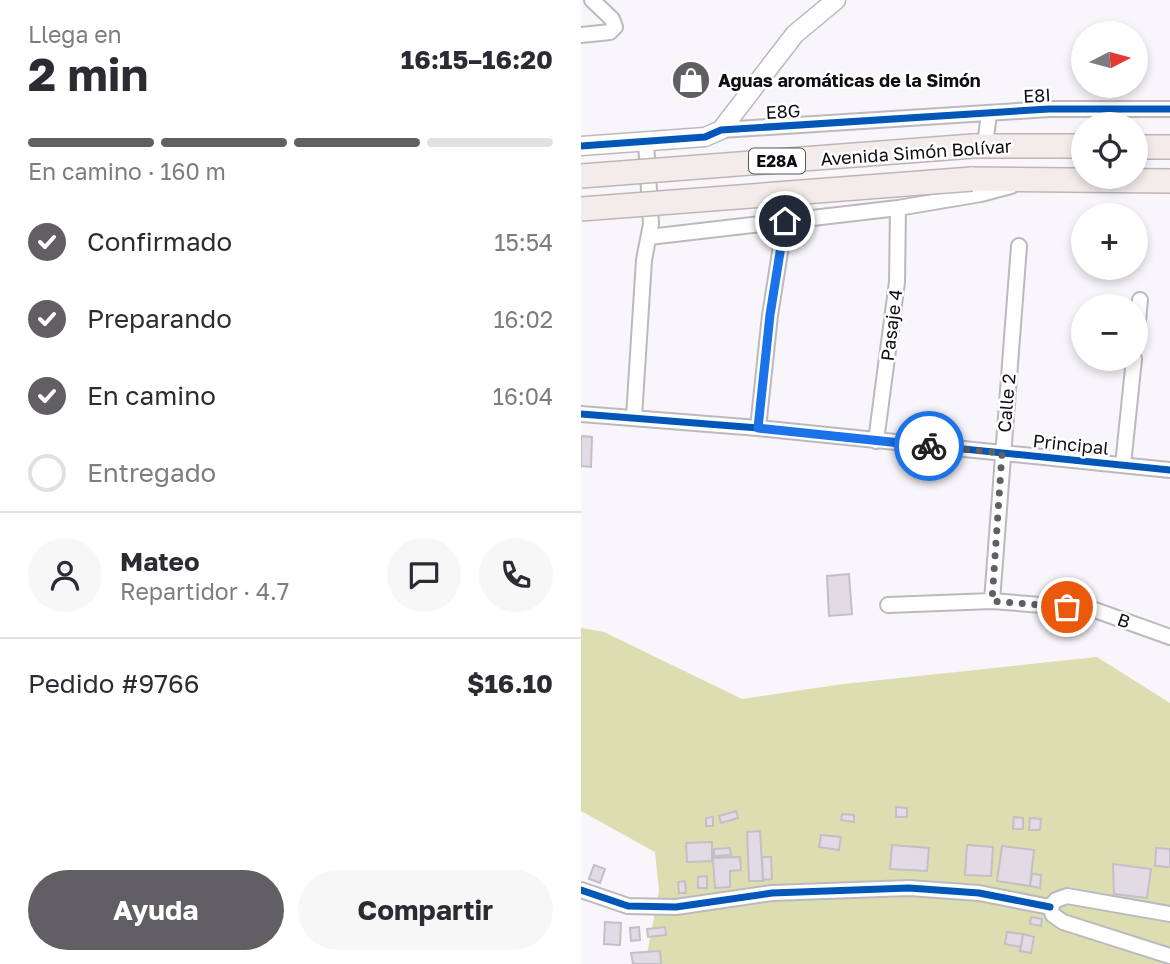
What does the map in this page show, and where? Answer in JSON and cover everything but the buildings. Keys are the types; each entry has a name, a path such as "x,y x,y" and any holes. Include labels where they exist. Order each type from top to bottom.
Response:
{"highway":[{"name":"Avenida Simón Bolívar","path":"581,176 979,146 1071,146"},
{"path":"1148,147 1170,147"},
{"name":"Avenida Simón Bolívar","path":"581,209 972,179 1170,181"}],"street":[{"path":"581,35 610,32 615,27 612,19 592,0"},
{"name":"E8G","path":"721,130 795,34 836,0"},
{"name":"E8I","path":"989,114 1049,109 1170,110"},
{"path":"979,146 989,114"},
{"name":"E8G","path":"581,146 705,136 721,130 989,114"},
{"path":"634,417 645,260 652,216 646,142"},
{"path":"649,237 898,208 981,194 1030,180"},
{"name":"Pasaje 4","path":"876,441 897,282 898,208"},
{"path":"758,428 770,315 785,221"},
{"name":"Calle 2","path":"992,601 1019,246"},
{"path":"1123,465 1133,371"},
{"name":"Principal","path":"581,414 758,428 1170,470"},
{"path":"888,605 992,601"},
{"name":"B","path":"992,601 1092,609 1170,637"},
{"path":"581,890 628,906 676,907 772,893 909,888 979,893 1049,907"},
{"path":"1049,907 1056,900 1067,896 1170,914"},
{"path":"1049,907 1053,915 1063,922 1170,956"}],"green space":[{"path":"581,628 604,632 742,699 843,684 1097,657 1170,703 1170,964 645,964 659,891 655,852 581,811"}],"cycle path":[{"path":"581,146 705,137 721,130 1049,109 1170,109"},
{"path":"581,414 758,428 1170,470"},
{"path":"581,890 628,906 676,907 772,893 909,888 979,893 1050,907"}],"way so far":[{"path":"929,446 1002,453 992,601 1067,607"}],"place":[{"name":"Aguas aromáticas de la Simón","path":"691,80"}],"route":[{"path":"785,221 770,315 758,428 929,446"}]}
